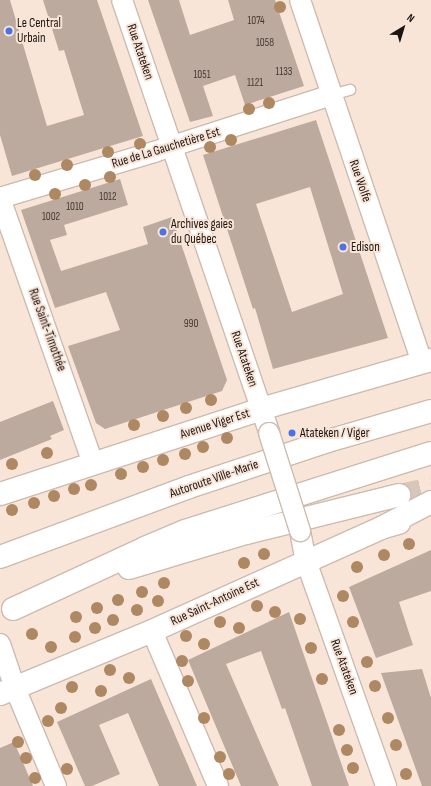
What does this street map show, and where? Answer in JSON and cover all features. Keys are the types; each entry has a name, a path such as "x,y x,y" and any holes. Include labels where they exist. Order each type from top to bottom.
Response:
{"main road":[{"name":"Avenue Viger Est","path":"0,494 93,462 260,409 426,361"},
{"name":"Autoroute Ville-Marie","path":"0,557 189,487 328,441 431,411"},
{"path":"12,609 185,531 431,453"},
{"path":"57,590 246,532 399,496"},
{"path":"381,528 431,502"},
{"name":"Rue Saint-Antoine Est","path":"8,691 152,631 306,560 381,528 431,514"}],"street":[{"name":"Rue Atateken","path":"122,0 173,146 269,433 300,531 306,560 386,786"},
{"name":"Rue Wolfe","path":"300,0 341,92 426,361"},
{"name":"Rue de La Gauchetière Est","path":"0,198 173,146 341,92"},
{"name":"Rue Saint-Timothée","path":"0,198 93,462"},
{"path":"152,631 218,786"},
{"path":"0,644 8,691 56,786"}],"building":[{"path":"0,0 10,0 47,126 84,115 64,50 59,51 43,0 97,0 143,136 12,176 0,135"},
{"path":"148,0 179,0 190,35 234,20 228,0 275,0 304,86 245,105 235,75 203,86 213,116 190,122"},
{"name":"Edison","path":"316,120 388,338 273,369 255,308 253,309 203,155","holes":["310,187 343,294 292,312 256,204"]},
{"path":"120,179 128,205 64,225 67,235 50,240 61,271 148,244 143,227 172,217 227,380 222,391 105,429 96,423 68,346 120,330 106,292 55,308 21,210"},
{"path":"53,401 64,430 50,436 52,439 0,460 0,422"},
{"path":"431,550 431,591 399,602 413,645 376,658 349,587"},
{"path":"289,612 349,786 312,786 285,708 282,709 261,651 226,664 279,786 241,786 188,660"},
{"path":"422,669 431,698 431,786 422,786 381,673"},
{"path":"151,679 197,786 159,786 128,713 99,725 120,774 92,786 85,786 57,722"},
{"path":"14,742 33,786 0,786 0,748"}],"tunnel":[{"path":"399,495 431,488"}],"place":[{"name":"Le Central Urbain","path":"9,31"},
{"name":"Archives gaies du Québec","path":"163,232"},
{"name":"Edison","path":"343,247"},
{"name":"Atateken / Viger","path":"292,433"}]}
